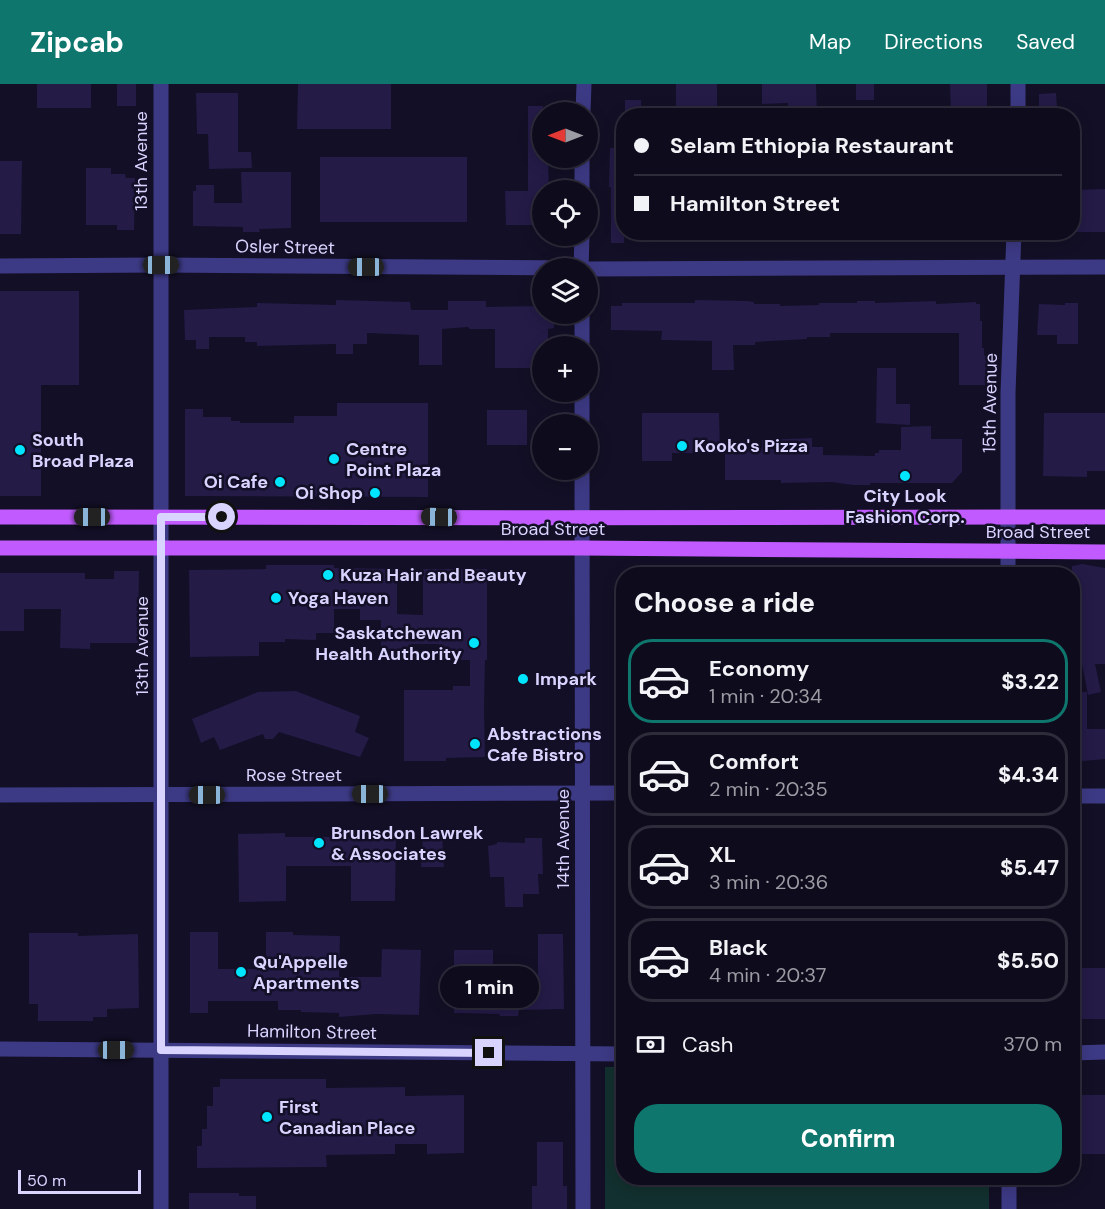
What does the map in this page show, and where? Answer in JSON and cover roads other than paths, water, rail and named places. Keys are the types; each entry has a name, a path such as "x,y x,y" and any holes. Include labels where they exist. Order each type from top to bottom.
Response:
{"main road":[{"name":"Broad Street","path":"0,517 1105,517"},
{"name":"Broad Street","path":"0,548 582,548 1105,552"}],"street":[{"name":"13th Avenue","path":"161,84 161,1209"},
{"path":"583,102 584,84"},
{"path":"1018,84 1018,108"},
{"name":"15th Avenue","path":"1008,567 1008,393 1014,240"},
{"name":"Osler Street","path":"0,266 532,268"},
{"path":"598,269 1105,267"},
{"name":"14th Avenue","path":"582,480 583,1209"},
{"name":"Rose Street","path":"0,795 616,794"},
{"path":"1080,796 1105,796"},
{"name":"Hamilton Street","path":"0,1049 616,1054"},
{"path":"1080,1053 1105,1052"},
{"path":"1009,1185 1009,1209"}],"place":[{"name":"Kooko's Pizza","path":"682,446"},
{"name":"South Broad Plaza","path":"20,450"},
{"name":"Centre Point Plaza","path":"334,459"},
{"name":"City Look Fashion Corp.","path":"905,476"},
{"name":"Oi Cafe","path":"280,482"},
{"name":"Oi Shop","path":"375,493"},
{"name":"Kuza Hair and Beauty","path":"328,575"},
{"name":"Yoga Haven","path":"276,598"},
{"name":"Saskatchewan Health Authority","path":"474,643"},
{"name":"Impark","path":"523,679"},
{"name":"Abstractions Cafe Bistro","path":"475,744"},
{"name":"Brunsdon Lawrek & Associates","path":"319,843"},
{"name":"Qu'Appelle Apartments","path":"241,972"},
{"name":"First Canadian Place","path":"267,1117"}]}
